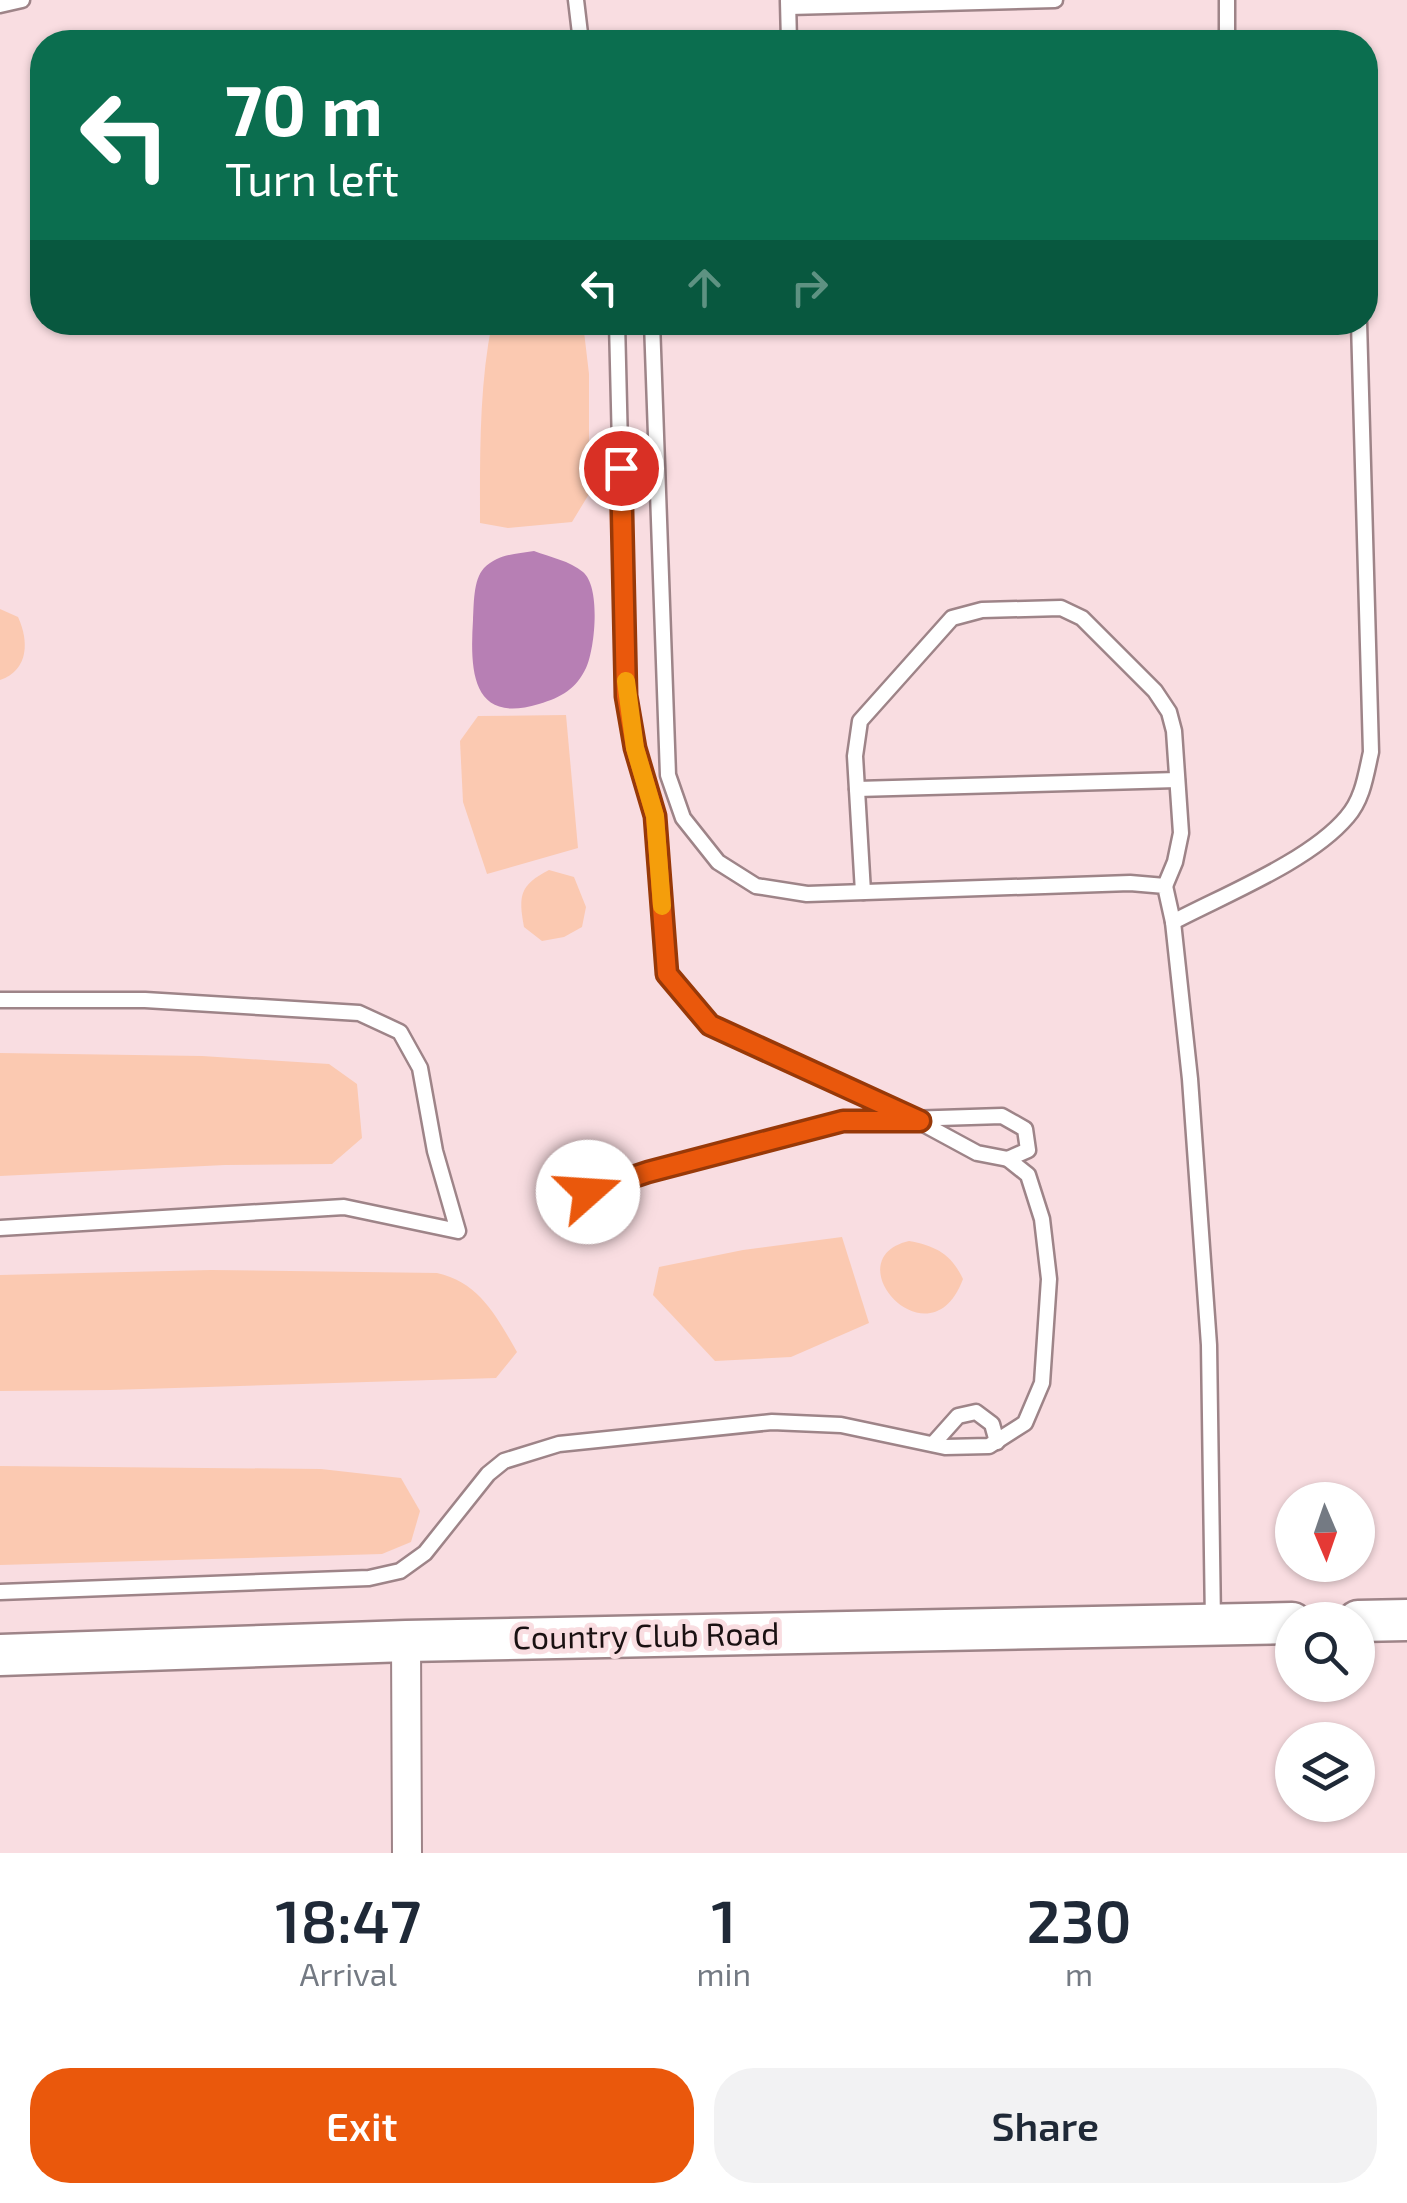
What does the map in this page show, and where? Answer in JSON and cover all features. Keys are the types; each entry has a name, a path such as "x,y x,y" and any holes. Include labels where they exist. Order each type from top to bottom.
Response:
{"street":[{"path":"1375,1621 1407,1620"},
{"name":"Country Club Road","path":"0,1655 406,1641 1275,1622"},
{"path":"406,1641 407,1853"}],"lane":[{"path":"0,5 22,0"},
{"path":"576,0 580,30"},
{"path":"789,30 788,3 1055,0"},
{"path":"1227,0 1227,30"},
{"path":"0,1592 369,1578 400,1571 425,1553 488,1474 504,1461 558,1444 772,1422 841,1426 933,1444 989,1446 1025,1424 1042,1384 1049,1279 1042,1220 1028,1176 1008,1159 977,1153 920,1121 710,1025 667,974 655,816 635,748 626,696 618,335"},
{"path":"652,335 668,775 683,818 718,862 756,886 807,894 1164,886"},
{"path":"1172,922 1316,846 1349,816 1364,786 1371,752 1359,335"},
{"path":"863,892 855,756 860,720 952,618 982,610 1061,608 1082,618 1155,691 1169,712 1174,731 1181,833 1176,862 1164,886 1172,922 1190,1079 1208,1345 1213,1624"},
{"path":"857,789 1177,780"},
{"path":"0,1000 145,1000 358,1013 400,1032 420,1068 435,1151 458,1232 344,1206 0,1228"},
{"path":"559,1201 648,1172 843,1121 1002,1116 1024,1130 1028,1150 1008,1159"},
{"path":"933,1444 958,1416 976,1412 992,1424 997,1442"}],"shaded area":[{"path":"490,335 584,335 589,374 589,494 572,522 508,528 480,523 482,397"},
{"path":"534,551 572,565 589,580 595,618 592,647 582,675 567,691 539,704 500,707 487,700 475,674 472,639 476,586 480,573 495,560"},
{"path":"0,609 18,617 25,645 17,669 0,680"},
{"path":"566,715 578,848 487,874 463,802 460,741 478,716"},
{"path":"549,870 574,877 586,907 582,927 564,937 542,941 524,927 521,907 527,886"},
{"path":"0,1053 202,1056 329,1064 357,1084 362,1138 332,1164 0,1176"},
{"path":"842,1237 869,1323 791,1357 715,1361 653,1295 659,1267 743,1250"},
{"path":"909,1241 942,1252 963,1279 948,1304 930,1313 911,1311 895,1300 884,1284 880,1267 888,1251"},
{"path":"211,1270 437,1273 475,1293 494,1314 517,1352 496,1378 0,1391 0,1275"},
{"path":"0,1466 321,1469 401,1478 420,1511 411,1542 382,1554 0,1565"}],"slow traffic":[{"path":"626,681 635,748 655,816 662,906"}],"route":[{"path":"588,1192 648,1172 843,1121 920,1121 710,1025 667,974 655,816 635,748 626,696 621,468"}]}
